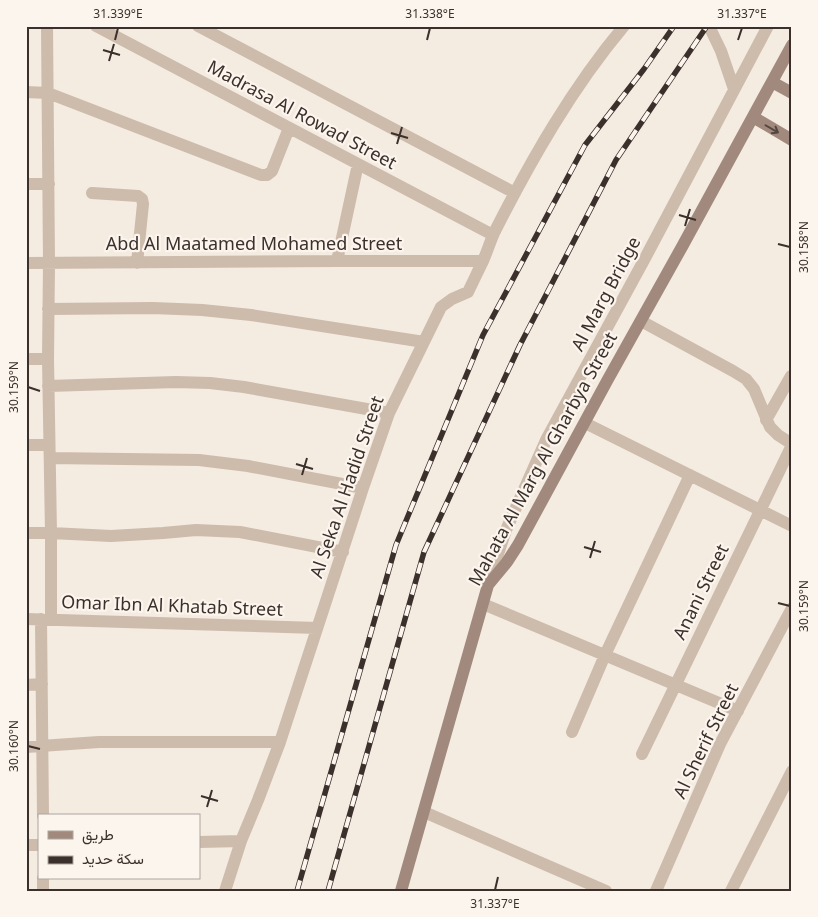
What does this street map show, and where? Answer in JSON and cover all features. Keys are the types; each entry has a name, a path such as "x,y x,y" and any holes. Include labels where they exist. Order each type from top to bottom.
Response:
{"main road":[{"name":"Mahata Al Marg Al Gharbya Street","path":"401,891 488,585 518,545 792,45"},
{"path":"772,82 792,93"},
{"path":"753,117 792,140"}],"street":[{"path":"43,814 42,684 51,533 48,386 49,184 47,26"},
{"name":"Madrasa Al Rowad Street","path":"96,26 493,235"},
{"path":"198,26 515,193"},
{"name":"Al Seka Al Hadid Street","path":"225,891 241,841 280,742 389,413 441,307 452,299 468,292 493,235 535,155 560,115 624,26"},
{"path":"709,26 721,51 734,89"},
{"name":"Al Marg Bridge","path":"488,585 506,530 547,438 648,254 768,26"},
{"path":"26,92 48,93 261,175 267,175 272,171 289,128"},
{"path":"337,261 358,164"},
{"path":"26,184 49,184"},
{"path":"92,194 138,196 142,199 137,262"},
{"name":"Abd Al Maatamed Mohamed Street","path":"26,263 482,261"},
{"path":"48,309 153,308 202,310 250,315 424,342"},
{"path":"641,321 746,379 754,389 770,427 792,444"},
{"path":"26,359 48,359"},
{"path":"766,420 791,376"},
{"path":"48,386 176,382 210,383 244,387 389,413"},
{"path":"585,423 792,526"},
{"name":"Anani Street","path":"642,754 792,444"},
{"path":"26,445 49,451 199,460 248,466 363,488"},
{"path":"572,732 605,655 690,476"},
{"path":"26,533 111,536 196,530 240,532 343,552"},
{"path":"483,604 738,711"},
{"name":"Al Sherif Street","path":"656,891 720,744 792,608"},
{"name":"Omar Ibn Al Khatab Street","path":"26,619 317,628"},
{"path":"26,684 42,684"},
{"path":"26,747 98,742 280,742"},
{"path":"730,891 792,771"},
{"path":"424,812 606,891"},
{"path":"200,842 241,841"}],"railway":[{"path":"297,891 396,545 483,335 585,145 644,69 674,26"},
{"path":"328,891 424,552 520,345 616,160 707,26"}]}
